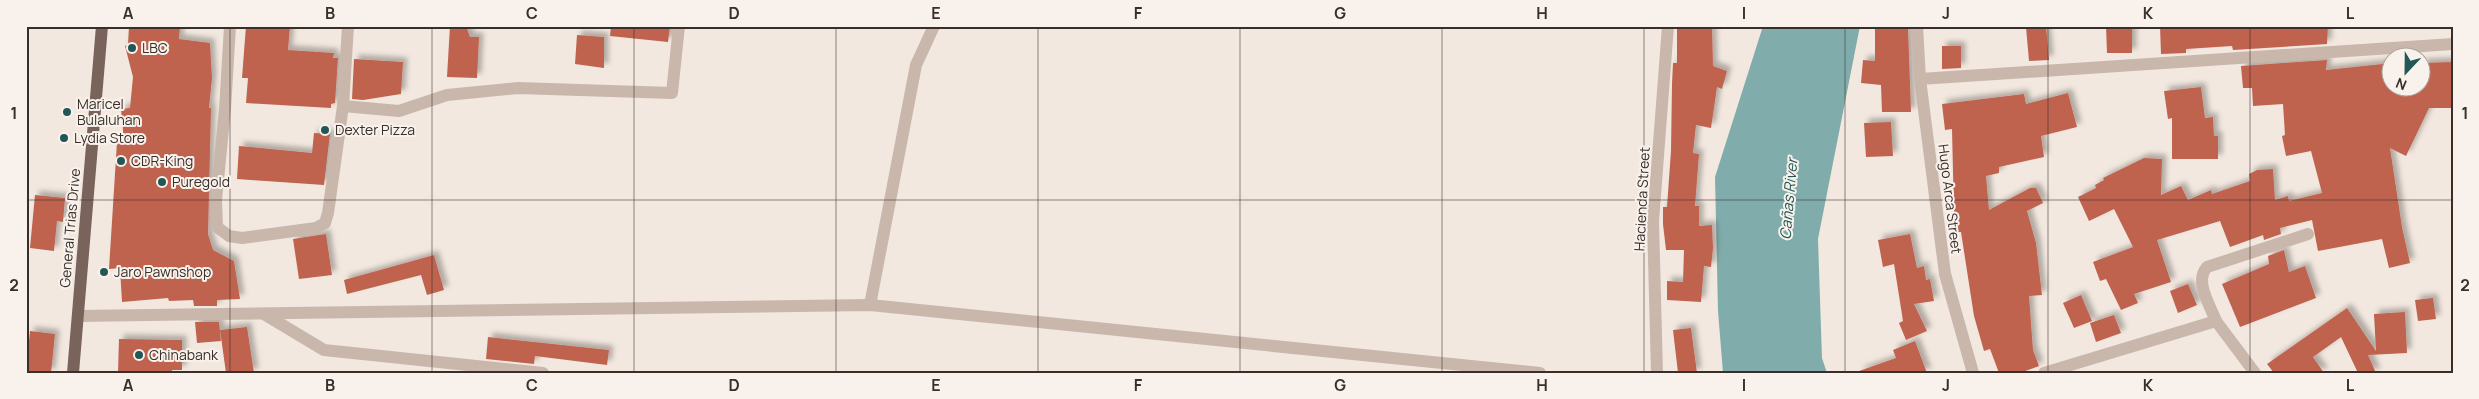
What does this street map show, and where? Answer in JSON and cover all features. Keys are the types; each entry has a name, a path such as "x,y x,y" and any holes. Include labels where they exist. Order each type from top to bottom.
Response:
{"main road":[{"name":"General Trias Drive","path":"73,373 102,26"}],"street":[{"path":"230,26 225,109 216,200 217,227 229,236 242,238 316,228 325,223 343,106 348,26"},
{"path":"343,106 399,111 447,95 518,88 672,93 679,26"},
{"path":"870,305 916,65 934,26"},
{"name":"Hacienda Street","path":"1657,373 1653,221 1668,26"},
{"name":"Hugo Arca Street","path":"1917,26 1920,79 1945,274 1973,373"},
{"path":"1920,79 2453,44"},
{"path":"2255,373 2216,321 2201,282 2203,271 2207,267 2308,234"},
{"path":"78,316 870,305 1540,373"},
{"path":"263,314 324,350 543,373"},
{"path":"2044,373 2216,321"}],"water":[{"name":"Cañas River","path":"1763,26 1860,26 1818,239 1822,358 1827,373 1723,373 1718,311 1715,177"}],"building":[{"name":"Puregold","path":"129,26 180,26 179,39 210,43 212,78 209,108 211,108 208,234 213,250 234,261 240,299 217,300 217,306 194,306 193,300 169,301 168,298 122,302 120,268 109,269 117,142 124,141 121,109 130,108 133,77 125,46 128,45"},
{"path":"246,26 290,26 288,50 334,53 333,58 338,58 335,103 331,104 331,108 246,103 248,78 242,78"},
{"path":"450,26 466,26 470,37 479,37 477,78 447,77"},
{"path":"611,26 670,26 668,42 610,36"},
{"path":"1712,26 1713,66 1727,71 1722,89 1717,87 1711,128 1696,125 1693,153 1699,154 1695,206 1699,206 1699,226 1712,225 1713,248 1711,267 1704,266 1701,302 1667,300 1667,281 1683,282 1684,250 1666,250 1663,224 1663,207 1667,207 1671,151 1673,63 1677,63 1677,27"},
{"path":"2046,26 2049,60 2029,61 2026,27"},
{"path":"2106,26 2132,26 2132,53 2107,53"},
{"path":"2160,26 2328,26 2327,44 2233,50 2232,46 2186,49 2186,53 2161,54"},
{"path":"1875,28 1908,28 1911,112 1882,112 1881,85 1861,83 1863,60 1875,61"},
{"path":"577,35 604,37 604,68 575,64"},
{"path":"1942,46 1961,46 1961,68 1942,69"},
{"path":"354,59 403,62 401,94 363,100 352,99"},
{"path":"2327,60 2326,70 2382,64 2382,98 2432,98 2432,63 2453,62 2453,108 2429,108 2406,156 2390,148 2402,227 2410,263 2389,268 2382,239 2318,251 2312,220 2280,228 2281,234 2264,240 2263,235 2230,247 2220,221 2157,240 2171,282 2134,294 2138,303 2121,310 2106,279 2100,281 2093,262 2133,247 2114,209 2089,221 2078,197 2096,188 2095,185 2104,180 2103,178 2144,158 2162,159 2161,195 2181,186 2188,200 2211,190 2212,194 2250,181 2249,174 2257,170 2273,169 2275,200 2288,196 2289,201 2322,193 2311,151 2286,156 2282,136 2285,135 2283,104 2253,106 2252,88 2243,88 2241,66"},
{"path":"2201,87 2205,118 2213,117 2214,136 2218,136 2218,159 2172,159 2172,118 2168,119 2164,91"},
{"path":"2068,93 2077,127 2041,136 2044,157 1999,167 1999,173 1986,176 1989,210 2030,188 2036,188 2043,203 2027,211 2036,243 2042,295 2029,296 2033,350 2039,366 2020,373 1999,373 1990,349 1984,351 1974,316 1961,232 1958,232 1954,214 1952,129 1945,130 1942,104 2024,94 2026,104"},
{"path":"1891,122 1893,156 1866,157 1864,123"},
{"path":"314,133 330,134 324,185 237,179 239,146 312,153"},
{"path":"35,195 65,198 63,222 57,221 54,251 30,248"},
{"path":"326,234 332,275 299,279 293,239"},
{"path":"1910,234 1917,268 1924,266 1926,280 1930,279 1934,301 1914,304 1927,331 1906,340 1899,323 1903,321 1894,264 1883,267 1878,240"},
{"path":"2284,250 2289,272 2305,266 2316,298 2240,327 2222,284 2269,264 2268,256"},
{"path":"434,255 444,290 427,295 421,275 347,294 344,280"},
{"path":"2188,284 2197,305 2178,313 2170,291"},
{"path":"2081,295 2092,321 2074,328 2063,303"},
{"path":"2433,298 2436,319 2418,321 2415,300"},
{"path":"2347,308 2376,351 2374,314 2405,312 2407,353 2368,355 2376,373 2358,373 2341,337 2313,357 2324,373 2274,373 2267,364"},
{"path":"2114,315 2121,333 2096,342 2090,323"},
{"path":"195,322 219,322 221,341 197,343"},
{"path":"247,327 254,373 226,373 220,330"},
{"path":"1691,328 1697,373 1678,373 1673,330"},
{"path":"30,331 55,334 51,373 26,371"},
{"path":"488,337 609,350 607,365 535,356 534,364 486,359"},
{"path":"119,339 182,340 182,370 172,370 172,373 118,373"},
{"path":"1915,341 1927,373 1860,373 1859,371 1896,358 1893,350"}],"place":[{"name":"LBC","path":"132,48"},
{"name":"Maricel Bulaluhan","path":"67,112"},
{"name":"Dexter Pizza","path":"325,130"},
{"name":"Lydia Store","path":"64,138"},
{"name":"CDR-King","path":"121,161"},
{"name":"Puregold","path":"162,182"},
{"name":"Jaro Pawnshop","path":"104,272"},
{"name":"Chinabank","path":"139,355"}]}
